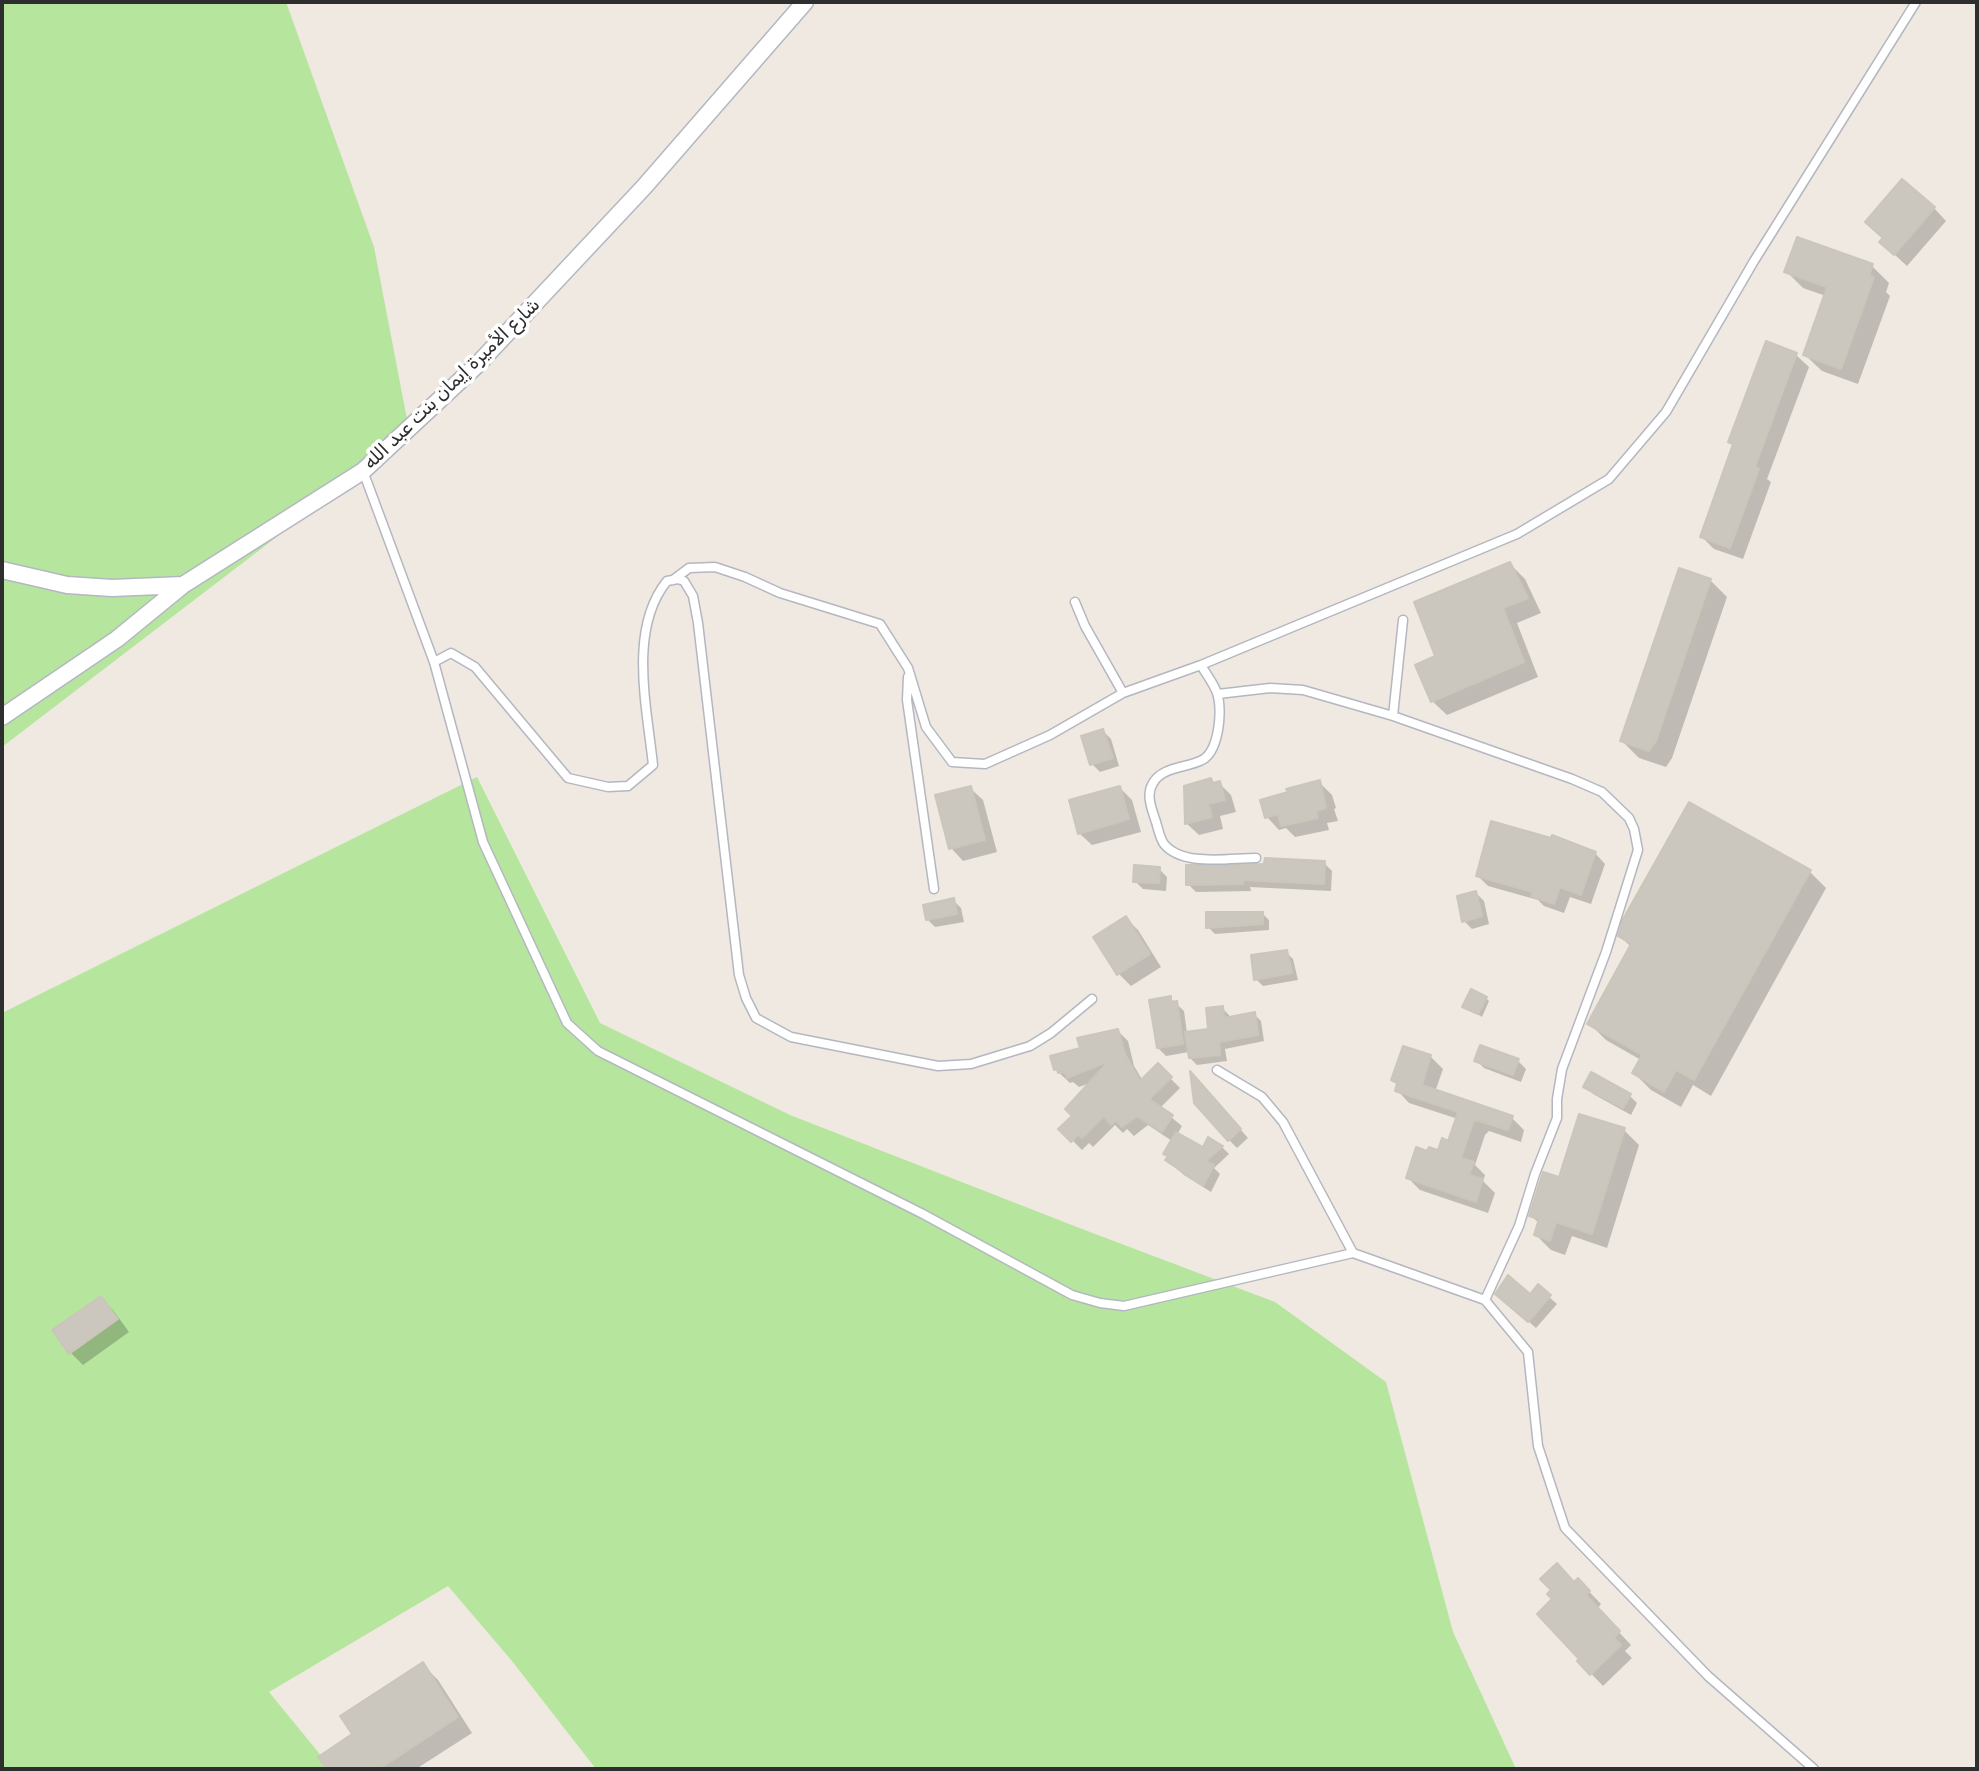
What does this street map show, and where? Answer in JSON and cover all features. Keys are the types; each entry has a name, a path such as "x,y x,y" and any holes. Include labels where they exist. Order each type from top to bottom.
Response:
{"street":[{"name":"شارع الأميرة إيمان بنت عبد الله","path":"2,570 67,585 112,588 183,585 363,471 478,364 644,187 805,2"},
{"path":"2,717 117,639 183,585"}],"lane":[{"path":"673,580 690,568 715,567 780,593 880,624 908,668 926,727 952,762 985,764 1050,735 1123,693 1201,665 1517,534 1609,479 1666,412 1754,261 1916,2"},
{"path":"363,471 434,662 483,842 567,1023 598,1051 923,1214 1072,1295 1100,1303 1124,1306 1353,1253 1485,1300 1528,1352 1538,1446 1564,1528 1708,1676 1814,1769"},
{"path":"434,662 451,653 475,667 568,778 608,787 628,786 653,765 642,652 648,618 654,601 667,581 684,581 693,596 739,975 756,1018 790,1037 938,1066 971,1063 1030,1046 1051,1033 1092,999"},
{"path":"1075,602 1085,626 1123,693"},
{"path":"1393,716 1404,620"},
{"path":"1201,665 1218,694 1219,728 1208,757 1203,761 1168,770 1157,777 1151,785 1149,799 1163,842 1174,853 1187,859 1256,858"},
{"path":"908,668 907,700 934,889"},
{"path":"1218,694 1270,688 1303,690 1393,716 1572,779 1602,792 1629,818 1638,850 1606,951 1562,1069 1557,1118 1553,1130 1535,1174 1519,1226 1485,1300"},
{"path":"1217,1070 1262,1097 1283,1122 1353,1253"}],"green space":[{"path":"2,2 286,2 374,247 410,435 2,747"},
{"path":"477,777 600,1023 790,1115 1275,1302 1386,1382 1453,1632 1516,1769 596,1769 512,1661 448,1586 269,1692 332,1769 2,1769 2,1013"}],"building":[{"path":"1902,179 1935,207 1894,255 1879,242 1883,238 1865,222"},
{"path":"1797,237 1873,264 1869,276 1874,277 1841,369 1803,355 1827,287 1784,272"},
{"path":"1766,341 1797,353 1755,467 1759,469 1730,548 1700,537 1733,444 1728,442"},
{"path":"1510,562 1528,598 1503,608 1524,662 1431,702 1415,665 1435,656 1414,602"},
{"path":"1679,568 1711,579 1656,741 1649,751 1620,741"},
{"path":"1103,729 1113,758 1090,765 1081,736"},
{"path":"1211,778 1213,783 1220,781 1225,800 1208,804 1212,817 1185,824 1184,786"},
{"path":"1320,780 1326,808 1316,811 1318,818 1281,826 1278,814 1265,818 1260,800 1288,792 1286,789"},
{"path":"971,786 985,840 949,849 935,795"},
{"path":"1120,786 1129,819 1078,834 1069,800"},
{"path":"1689,802 1811,870 1694,1080 1676,1070 1664,1092 1632,1073 1642,1055 1587,1024 1631,944 1618,936 1622,921"},
{"path":"1491,821 1551,838 1552,835 1596,852 1581,895 1560,887 1554,904 1531,896 1533,892 1476,876"},
{"path":"1265,858 1325,861 1324,884 1243,880 1243,884 1186,885 1186,865 1264,864"},
{"path":"1134,865 1160,867 1159,883 1133,882"},
{"path":"1476,891 1482,916 1462,922 1457,896"},
{"path":"954,898 957,914 926,920 923,905"},
{"path":"1206,912 1263,912 1263,924 1206,928"},
{"path":"1126,916 1150,954 1117,975 1093,937"},
{"path":"1287,950 1292,973 1254,980 1251,955"},
{"path":"1471,989 1487,997 1478,1014 1462,1007"},
{"path":"1171,996 1171,1002 1177,1001 1183,1044 1157,1048 1149,1000"},
{"path":"1223,1006 1224,1018 1255,1012 1258,1035 1219,1042 1220,1055 1189,1058 1185,1032 1208,1029 1206,1008"},
{"path":"1118,1029 1125,1054 1140,1081 1158,1063 1172,1077 1149,1099 1173,1115 1162,1132 1137,1116 1122,1127 1116,1120 1111,1125 1104,1116 1082,1138 1078,1134 1071,1142 1058,1129 1072,1116 1065,1109 1109,1061 1067,1078 1065,1072 1058,1073 1057,1069 1054,1070 1050,1056 1080,1048 1077,1038"},
{"path":"1480,1045 1519,1059 1513,1075 1474,1061"},
{"path":"1403,1046 1431,1055 1422,1085 1513,1116 1508,1130 1476,1120 1473,1122 1461,1158 1474,1162 1469,1175 1483,1179 1476,1202 1406,1178 1416,1147 1427,1151 1429,1147 1438,1150 1442,1138 1448,1141 1458,1112 1395,1091 1397,1083 1391,1080"},
{"path":"1190,1071 1241,1129 1228,1141 1194,1103"},
{"path":"1591,1072 1631,1094 1623,1108 1583,1087"},
{"path":"1579,1114 1625,1128 1592,1234 1556,1222 1550,1241 1534,1235 1539,1219 1529,1216 1543,1172 1559,1177"},
{"path":"1176,1132 1203,1147 1208,1137 1223,1146 1206,1161 1214,1165 1203,1186 1165,1160 1168,1156 1163,1154"},
{"path":"1508,1275 1530,1294 1538,1284 1551,1295 1528,1322 1495,1294"},
{"path":"101,1296 118,1319 69,1354 52,1330"},
{"path":"1557,1563 1574,1582 1578,1578 1590,1591 1586,1595 1620,1631 1614,1638 1621,1645 1590,1675 1577,1661 1579,1659 1537,1614 1552,1599 1547,1594 1551,1590 1540,1579"},
{"path":"423,1662 458,1717 379,1769 327,1769 318,1757 352,1734 340,1716"}]}
